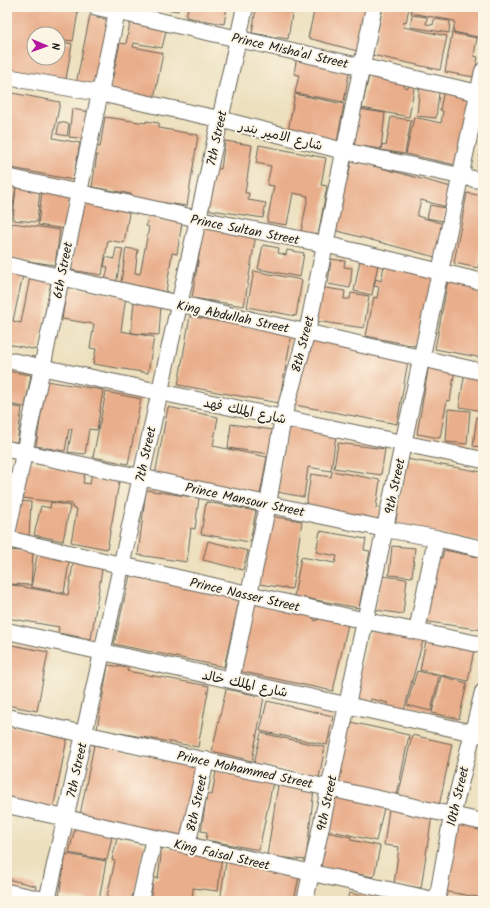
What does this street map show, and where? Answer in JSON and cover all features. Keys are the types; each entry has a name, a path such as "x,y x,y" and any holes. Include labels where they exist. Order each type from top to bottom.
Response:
{"street":[{"name":"Prince Misha'al Street","path":"97,7 117,9 238,39 481,93"},
{"name":"7th Street","path":"48,901 83,733 158,392 199,219 219,119 245,7"},
{"name":"8th Street","path":"231,680 268,504 283,417 307,332 374,7"},
{"name":"6th Street","path":"7,534 117,9"},
{"name":"9th Street","path":"305,901 461,176 481,93 483,71"},
{"name":"شارع الامير بندر","path":"7,77 99,94 219,119 344,151 483,181"},
{"name":"Prince Sultan Street","path":"7,177 199,219 324,244 440,273 483,282"},
{"name":"King Abdullah Street","path":"7,266 422,357 483,372"},
{"name":"شارع الملك فهد","path":"7,360 483,460"},
{"name":"Prince Mansour Street","path":"7,449 483,549"},
{"path":"417,631 436,538"},
{"name":"Prince Nasser Street","path":"7,539 366,621 483,644"},
{"name":"شارع الملك خالد","path":"7,631 478,734"},
{"name":"10th Street","path":"437,901 452,816 478,734 483,692"},
{"name":"Prince Mohammed Street","path":"7,717 330,787 483,822"},
{"name":"8th Street","path":"187,846 206,760"},
{"name":"King Faisal Street","path":"7,805 437,901"},
{"path":"140,901 154,838"},
{"path":"7,892 48,901"}],"building":[{"path":"7,7 53,7 78,12 73,41 66,40 66,26 26,26 26,66 66,66 66,43 72,44 66,79 7,69"},
{"path":"153,7 179,7 178,11"},
{"path":"188,7 227,7 224,24 186,17"},
{"path":"293,7 288,39 252,33 256,8"},
{"path":"315,7 370,7 361,52 308,38"},
{"path":"383,7 409,7 406,23 404,22 403,27 447,36 440,70 372,55"},
{"path":"412,7 483,8 483,38 453,32 455,21 411,13"},
{"path":"90,15 112,21 95,88 76,84"},
{"path":"412,15 427,17 426,24 433,25 434,19 450,21 449,33 410,27"},
{"path":"130,23 166,31 162,48 134,43 133,47 163,53 154,99 110,91 120,43 126,44"},
{"path":"452,33 477,38 474,56 478,57 474,77 445,72"},
{"path":"297,56 350,67 344,102 295,93 299,75 294,74"},
{"path":"369,75 405,81 404,87 408,88 410,82 415,83 409,117 362,108"},
{"path":"420,82 440,84 436,118 417,116"},
{"path":"444,90 471,95 456,165 406,154 414,117 441,123 443,111 440,110"},
{"path":"7,92 60,102 53,138 80,143 73,180 7,167"},
{"path":"295,94 344,104 337,142 288,131"},
{"path":"72,109 90,112 87,139 69,137"},
{"path":"358,109 385,113 381,149 353,145"},
{"path":"105,117 146,123 146,121 159,123 159,128 198,135 187,206 130,198 131,194 92,187 97,155 95,155 97,146 100,147"},
{"path":"391,117 411,120 405,154 381,150 382,145 386,146"},
{"path":"59,122 69,124 67,136 57,134"},
{"path":"225,141 252,145 245,193 249,193 248,200 266,203 263,218 205,209 211,168 221,169"},
{"path":"483,144 483,170 477,169"},
{"path":"259,145 326,158 321,185 327,186 318,236 301,233 308,196 293,193 287,225 267,222 274,186 267,185 271,166 256,163"},
{"path":"352,160 455,188 450,208 421,200 417,216 444,224 435,257 334,230"},
{"path":"7,180 17,181 8,237 7,237"},
{"path":"16,186 40,188 37,222 13,220"},
{"path":"42,191 69,195 65,229 38,225"},
{"path":"467,193 483,196 483,240 478,268 454,263"},
{"path":"83,198 130,207 124,243 108,240 102,275 71,270"},
{"path":"430,205 445,208 443,221 427,218"},
{"path":"148,217 182,222 177,254 172,253 166,292 121,283 126,248 138,250 135,273 140,274 149,227 146,226"},
{"path":"12,223 60,230 55,265 7,258"},
{"path":"204,225 256,234 244,306 192,298"},
{"path":"263,245 279,248 278,253 286,255 287,250 304,253 300,277 258,269"},
{"path":"116,248 123,249 116,283 105,281 108,267 104,266 106,257 114,259"},
{"path":"331,259 345,261 344,267 352,268 350,288 328,284"},
{"path":"360,260 378,264 372,295 354,291"},
{"path":"384,266 434,276 420,347 366,336 374,297 377,298 379,287 374,286 376,279 381,281"},
{"path":"254,271 302,280 296,316 247,307"},
{"path":"7,272 23,275 13,321 21,323 30,277 51,282 38,350 7,344"},
{"path":"448,280 483,287 483,358 435,349"},
{"path":"67,287 126,296 121,331 154,337 148,373 93,364 96,349 90,348 94,324 62,319"},
{"path":"320,287 345,291 344,299 350,299 351,293 369,296 364,328 315,321"},
{"path":"134,301 161,304 159,335 131,333"},
{"path":"190,316 243,326 292,332 279,403 178,385"},
{"path":"308,336 409,355 397,424 295,405"},
{"path":"429,364 455,369 450,401 447,400 440,438 417,434"},
{"path":"7,371 31,375 25,407 7,404"},
{"path":"465,372 483,376 483,411 459,407"},
{"path":"46,381 103,390 97,430 89,429 85,454 68,452 72,429 69,429 65,451 36,446"},
{"path":"106,392 141,399 128,464 93,457"},
{"path":"7,406 22,408 17,442 7,441"},
{"path":"168,407 218,417 213,446 267,457 260,495 155,475"},
{"path":"448,409 470,411 467,444 446,442"},
{"path":"477,416 483,417 483,447 473,446"},
{"path":"231,424 273,430 270,454 228,448"},
{"path":"287,427 336,435 331,471 308,467 304,497 277,492"},
{"path":"338,443 385,449 381,475 334,468"},
{"path":"406,459 483,472 483,542 395,526"},
{"path":"29,462 85,472 83,483 90,484 92,472 120,477 107,549 71,542 77,509 72,508 72,504 22,498"},
{"path":"332,471 380,480 376,508 384,509 382,520 306,506 311,474 331,477"},
{"path":"146,490 199,498 195,529 191,528 187,562 138,555"},
{"path":"17,501 31,502 29,536 15,535"},
{"path":"51,502 70,506 63,541 34,535 41,506 50,508"},
{"path":"206,502 256,511 250,542 201,534"},
{"path":"269,516 302,521 292,589 259,584"},
{"path":"320,531 366,539 364,550 370,551 359,608 294,596 301,557 335,563 337,556 316,552"},
{"path":"208,541 248,551 243,570 203,560"},
{"path":"392,546 415,548 412,577 389,575"},
{"path":"9,550 33,552 31,585 7,584"},
{"path":"444,550 483,558 482,630 423,621 433,556 442,558"},
{"path":"38,551 70,557 64,593 31,587"},
{"path":"74,558 103,563 91,639 58,633 59,627 7,618 7,584 68,595"},
{"path":"131,571 240,597 224,667 114,644"},
{"path":"381,576 407,579 403,614 376,610"},
{"path":"250,603 312,615 315,621 322,618 348,624 333,691 234,670"},
{"path":"372,629 424,637 404,710 386,706 388,703 371,699 369,703 352,700"},
{"path":"427,636 474,650 468,681 420,670"},
{"path":"7,644 48,652 37,711 7,705"},
{"path":"108,665 128,668 127,671 209,686 198,747 97,729"},
{"path":"417,671 439,676 431,711 407,705"},
{"path":"441,676 467,683 459,719 432,713"},
{"path":"226,689 264,697 252,761 212,751"},
{"path":"267,701 333,716 327,745 260,731"},
{"path":"346,721 409,735 397,795 333,783"},
{"path":"7,725 67,739 53,809 7,799"},
{"path":"261,733 325,747 319,778 254,763"},
{"path":"412,735 452,744 439,806 398,797"},
{"path":"94,745 199,766 185,839 80,815"},
{"path":"216,771 273,782 259,850 206,840 207,832 201,831 207,794 212,795"},
{"path":"278,785 314,789 306,860 267,856"},
{"path":"333,788 386,800 376,841 323,829"},
{"path":"389,809 432,815 421,888 394,884 399,847 384,845"},
{"path":"456,819 483,823 483,898 443,891"},
{"path":"75,828 112,836 107,860 69,853"},
{"path":"326,832 351,837 351,840 380,846 374,877 319,867"},
{"path":"117,838 145,844 133,901 106,901 115,861 112,860"},
{"path":"162,848 222,854 218,891 193,888 192,901 151,901 153,878 158,878"},
{"path":"66,854 106,861 99,901 59,896"},
{"path":"226,862 299,876 294,901 220,901"},
{"path":"7,879 36,886 35,893 7,888"},
{"path":"349,893 385,900 385,901 347,901"}]}
